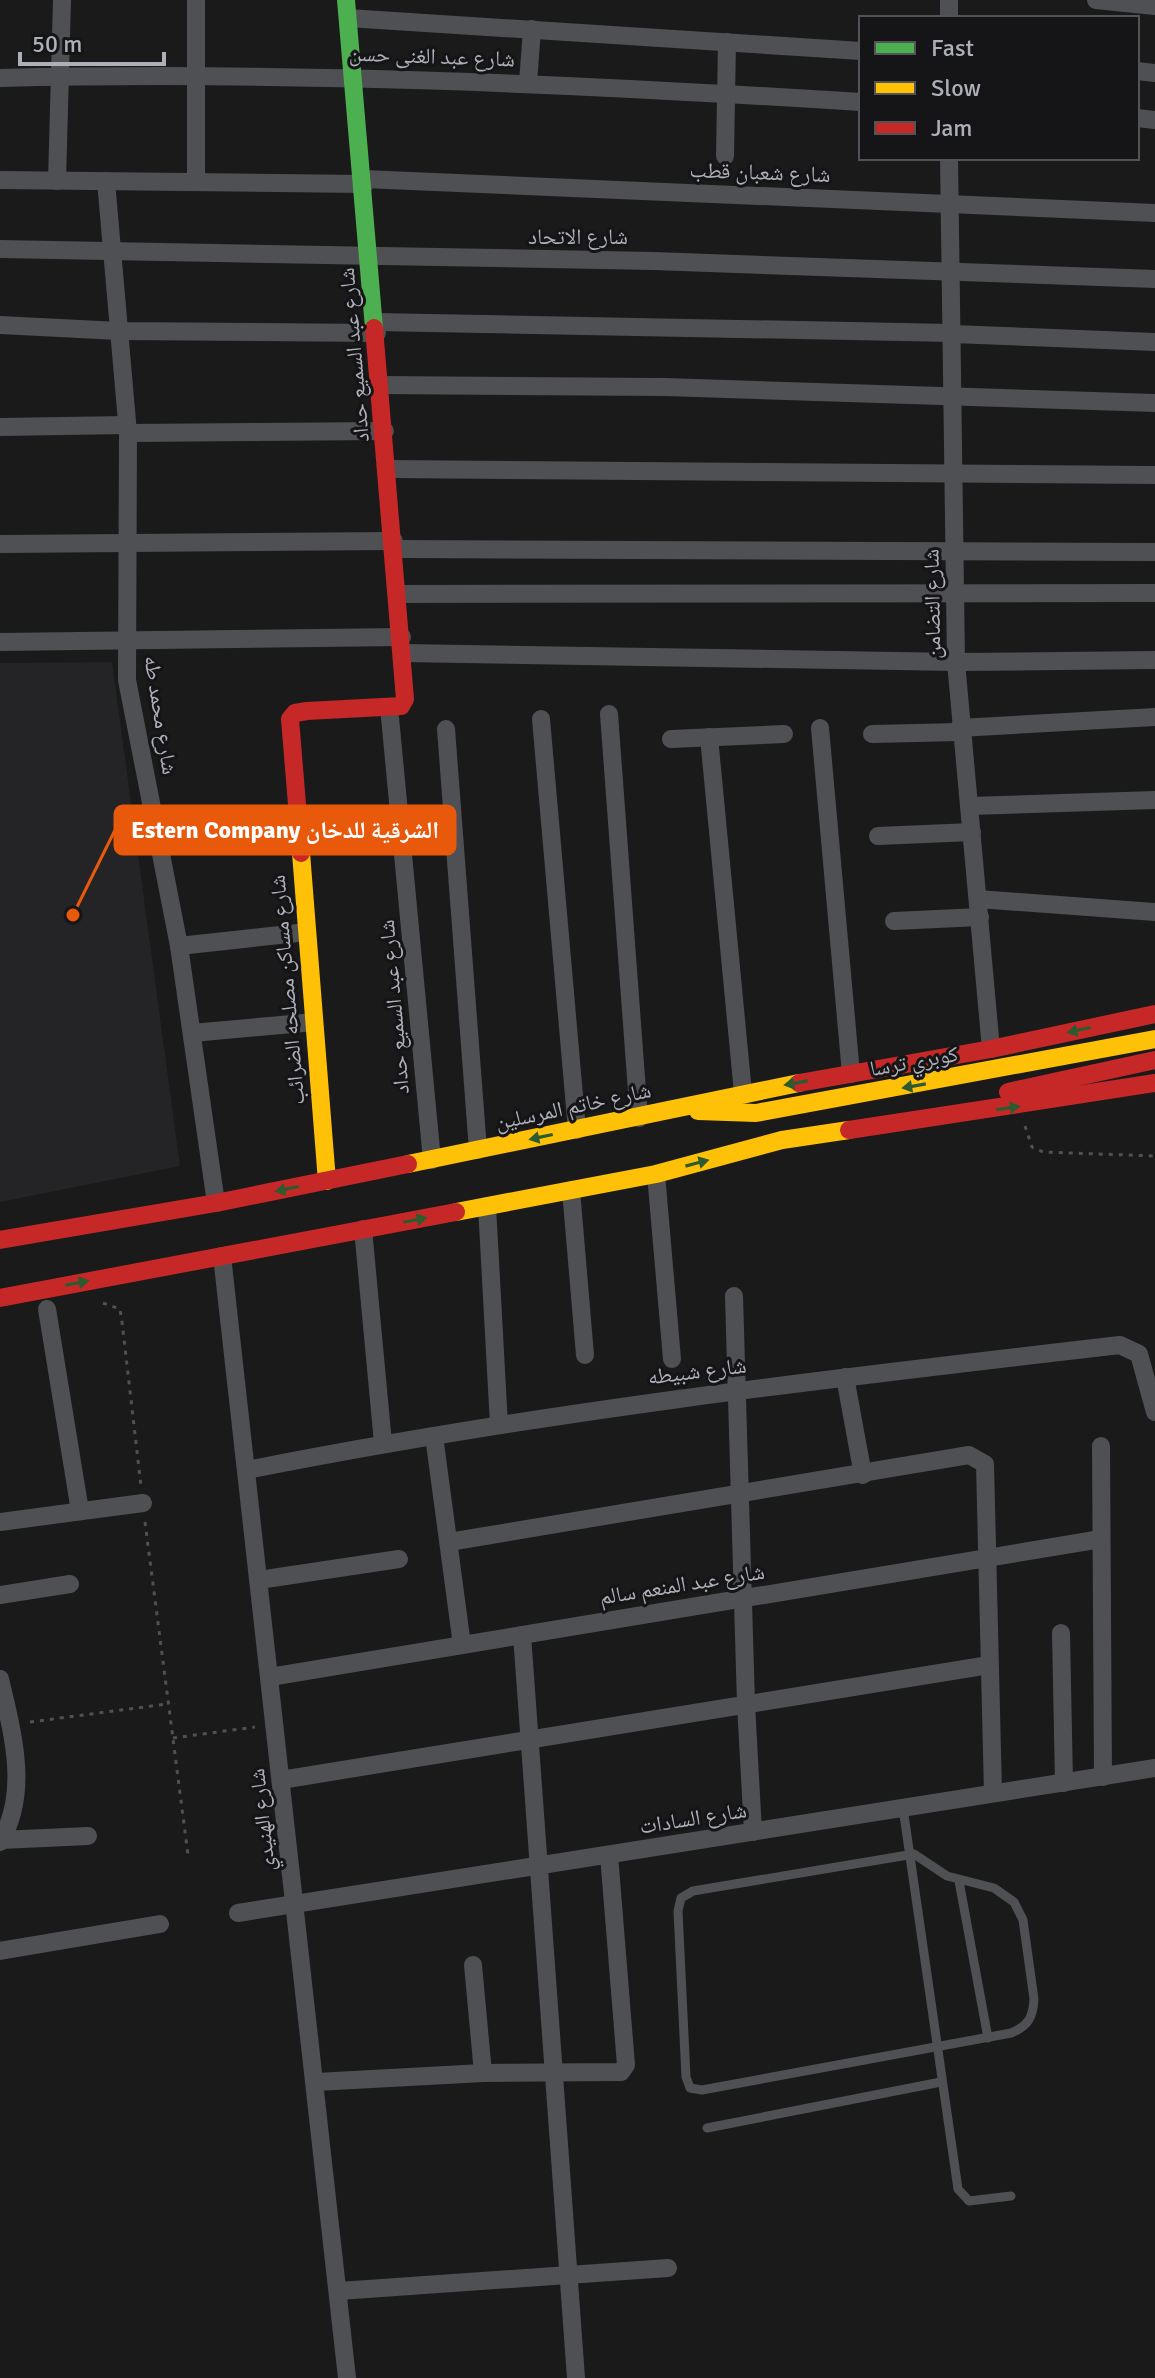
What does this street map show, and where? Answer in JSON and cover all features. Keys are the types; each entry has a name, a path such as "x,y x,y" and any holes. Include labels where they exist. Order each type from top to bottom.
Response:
{"main road":[{"name":"شارع عبد السميع حداد","path":"347,9 371,258 402,645 405,699 395,706"},
{"name":"شارع مساكن مصلحه الضرائب","path":"327,1181 290,719 295,713 307,711 395,706"},
{"name":"شارع خاتم المرسلين","path":"0,1240 216,1203 639,1118 743,1093 991,1049 1155,1014"},
{"name":"كوبري ترسا","path":"680,1107 718,1114 756,1113 1003,1070 1155,1039"},
{"path":"0,1298 656,1174 782,1140 1155,1060"},
{"path":"782,1140 1021,1106 1155,1083"}],"street":[{"path":"57,181 62,0"},
{"path":"196,0 196,182"},
{"path":"1096,0 1155,6"},
{"path":"347,9 532,29 859,51"},
{"path":"528,83 532,29"},
{"path":"725,156 727,42"},
{"name":"شارع عبد الغنى حسن","path":"0,78 354,77 528,83 859,102"},
{"name":"شارع التضامن","path":"949,160 959,730 970,806 991,1049"},
{"name":"شارع شعبان قطب","path":"0,180 364,182 1155,213"},
{"name":"شارع محمد طه","path":"106,181 128,429 130,543 127,680 179,946 216,1203"},
{"name":"شارع الاتحاد","path":"0,249 654,261 1155,279"},
{"path":"0,325 119,331 376,327 952,334 1155,342"},
{"path":"381,385 665,387 953,399 1155,403"},
{"path":"0,427 385,431"},
{"path":"388,469 954,471 1155,475"},
{"path":"0,544 1155,552"},
{"path":"398,594 1155,593"},
{"path":"0,642 402,645 956,662 1155,660"},
{"name":"شارع عبد السميع حداد","path":"395,706 432,1160"},
{"path":"609,714 639,1118"},
{"path":"872,734 1155,717"},
{"path":"541,719 577,1130"},
{"path":"820,728 851,1074"},
{"path":"446,729 478,1150"},
{"path":"671,739 784,734"},
{"path":"709,737 743,1093"},
{"path":"970,806 1155,800"},
{"path":"878,836 972,832"},
{"path":"894,921 979,908 1155,912"},
{"path":"179,946 307,932"},
{"path":"192,1033 314,1022"},
{"path":"656,1174 672,1359"},
{"path":"571,1190 585,1355"},
{"path":"487,1206 499,1425"},
{"path":"363,1229 383,1443"},
{"name":"شارع الهنيدي","path":"222,1256 347,2378"},
{"path":"734,1296 746,1704 753,1832"},
{"path":"47,1309 80,1511"},
{"name":"شارع شبيطه","path":"247,1470 383,1443 736,1390 1120,1345 1139,1354 1154,1403"},
{"path":"845,1377 863,1475"},
{"path":"434,1436 462,1645"},
{"path":"1101,1446 1103,1777"},
{"path":"449,1542 969,1455 979,1458 985,1464 993,1793"},
{"path":"0,1522 143,1503"},
{"name":"شارع عبد المنعم سالم","path":"270,1677 1101,1539"},
{"path":"259,1580 399,1559"},
{"path":"0,1595 70,1584"},
{"path":"1061,1633 1064,1783"},
{"path":"522,1635 576,2378"},
{"path":"281,1780 989,1665"},
{"path":"0,1679 10,1724 7,1748 16,1795 9,1827 1,1841"},
{"name":"شارع السادات","path":"238,1913 1155,1768"},
{"path":"1,1841 88,1836"},
{"path":"316,2082 483,2073 621,2072 626,2065 609,1855"},
{"path":"0,1951 160,1924"},
{"path":"473,1965 483,2073"},
{"path":"339,2291 668,2268"}],"lane":[{"path":"903,1808 941,2082 960,2194 969,2201 1011,2196"},
{"path":"910,1854 918,1855 959,1881 1005,1894 1014,1902 1023,1920 1034,2012 1023,2028 988,2038 702,2090 690,2088 687,2083 678,1911 681,1898 693,1891 910,1854"},
{"path":"959,1881 988,2038"},
{"path":"707,2128 941,2082"}],"path":[{"path":"1021,1106 1029,1142 1037,1150 1155,1156"},
{"path":"96,1303 120,1309 188,1855"},
{"path":"10,1724 167,1704"},
{"path":"173,1738 275,1725"}],"shaded area":[{"path":"112,662 180,1166 0,1202 0,663"}],"traffic: fast":[{"path":"346,0 374,328"}],"traffic: slow":[{"path":"301,853 327,1181"},
{"path":"698,1111 756,1113 1155,1039"},
{"path":"408,1164 799,1083"},
{"path":"456,1212 656,1174 782,1140 849,1130"}],"traffic: jam":[{"path":"301,853 290,719 295,713 307,711 401,706 405,699 374,328"},
{"path":"799,1083 991,1049 1155,1014"},
{"path":"1008,1092 1155,1060"},
{"path":"849,1130 1155,1083"},
{"path":"0,1240 216,1203 408,1164"},
{"path":"0,1298 456,1212"}],"place":[{"name":"Estern Company الشرقية للدخان","path":"73,915"}]}
